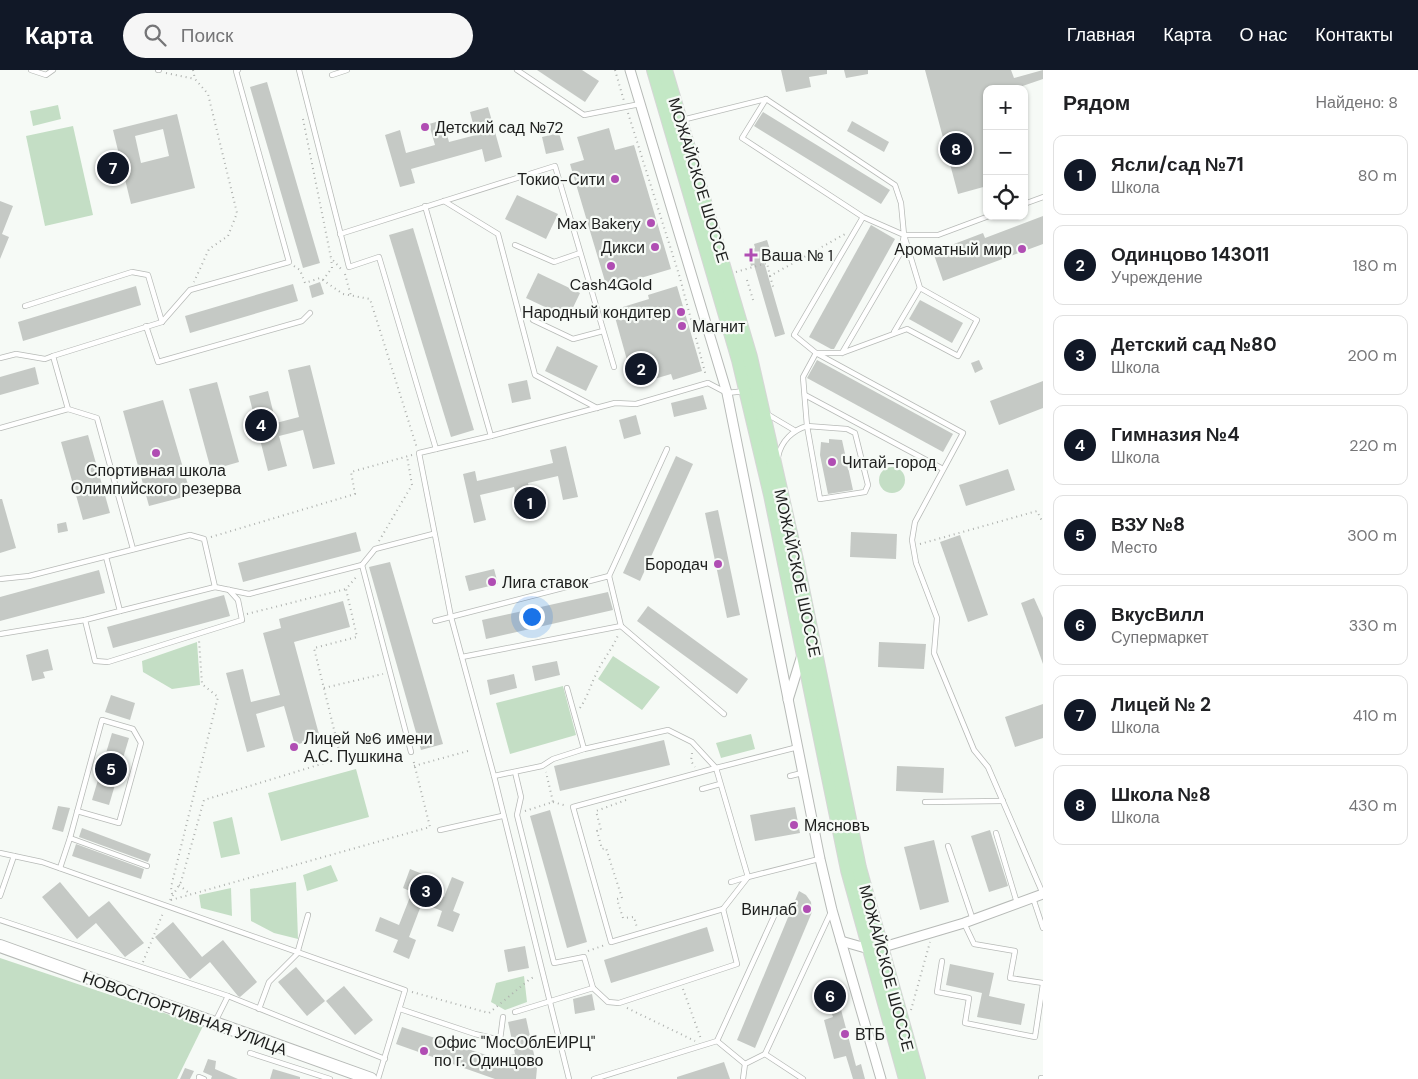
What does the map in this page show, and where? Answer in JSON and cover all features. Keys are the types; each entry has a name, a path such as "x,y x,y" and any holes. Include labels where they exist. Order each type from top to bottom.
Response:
{"main road":[{"name":"МОЖАЙСКОЕ ШОССЕ","path":"654,70 714,267 746,391 771,495 848,870 918,1079"},
{"name":"МОЖАЙСКОЕ ШОССЕ","path":"665,70 724,264 764,410 874,949 906,1079"},
{"name":"НОВОСПОРТИВНАЯ УЛИЦА","path":"0,946 215,1023 357,1077 371,1079"}],"street":[{"path":"630,70 726,393 804,772 820,859 832,910 881,1079"},
{"path":"788,701 803,652"},
{"path":"841,941 874,949 968,921 1043,894"}],"lane":[{"path":"31,70 46,75 53,70"},
{"path":"0,358 16,354 45,359 162,322 190,290 289,262 236,71 238,70"},
{"path":"299,70 349,267 379,257 436,449"},
{"path":"332,75 347,70"},
{"path":"517,70 584,115 640,104"},
{"path":"766,99 742,138 863,217 904,235 938,235 983,218"},
{"path":"681,121 766,99 895,185 901,203 904,235 920,288 977,320 958,356 907,329 894,332 842,353 816,353"},
{"path":"340,234 555,166 614,367"},
{"path":"1028,203 1043,197"},
{"path":"444,200 498,234 535,375 597,408"},
{"path":"425,206 491,436"},
{"path":"863,217 794,335 816,353 963,433 915,522 913,546 916,563 937,618 934,653 974,750 988,767 1043,894"},
{"path":"842,353 901,252 904,235"},
{"path":"515,245 554,262 580,253"},
{"path":"25,306 132,272 143,272 148,275 162,322"},
{"path":"894,332 920,288"},
{"path":"146,326 158,362 302,322 310,313"},
{"path":"533,320 573,339 603,331"},
{"path":"776,465 779,450 794,430 807,426 847,429 855,433 868,486 865,492 820,500 807,426 803,377 816,353"},
{"path":"52,356 68,408"},
{"path":"569,1079 544,973 502,816 494,776 451,617 418,453 615,403 636,404 708,384 726,393 746,391"},
{"path":"805,396 943,469"},
{"path":"0,428 68,408 97,418 133,549"},
{"path":"764,410 772,419 794,430"},
{"path":"667,449 609,576 621,626 724,714"},
{"path":"0,634 85,620 216,586 249,594 362,567 375,549 433,534"},
{"path":"0,579 29,576 190,535 204,540 216,586"},
{"path":"106,557 120,611"},
{"path":"362,567 411,752"},
{"path":"435,621 609,576"},
{"path":"85,620 95,660 108,662 242,620 238,600 229,589"},
{"path":"462,657 621,626"},
{"path":"566,688 584,750"},
{"path":"60,868 102,720 133,729 141,743 119,823 77,811"},
{"path":"494,776 542,766 553,759 584,750 668,730 692,742 716,768 748,876"},
{"path":"748,876 723,909 611,942 573,807 798,747"},
{"path":"515,772 521,797 517,815 554,963 584,957 593,988 608,1002 619,1004 736,964 723,909"},
{"path":"790,776 804,772"},
{"path":"702,789 720,784"},
{"path":"925,802 1003,801"},
{"path":"440,830 502,816"},
{"path":"996,833 1017,904"},
{"path":"70,838 148,866"},
{"path":"942,961 937,992 969,998 964,1023 1035,1037 1043,983 1010,978 1015,951 974,944 948,846"},
{"path":"0,853 60,868 298,954 405,990 378,1079"},
{"path":"0,896 14,856"},
{"path":"731,882 748,876 820,859"},
{"path":"1033,898 1043,928"},
{"path":"745,1064 765,1054 832,910"},
{"path":"594,1079 717,1042 775,914"},
{"path":"259,1009 269,982 298,954 308,915"},
{"path":"0,920 228,996 385,1059"},
{"path":"515,1012 593,988"},
{"path":"215,1023 228,996"},
{"path":"400,1009 475,1034 500,1040 503,1017"},
{"path":"717,1042 745,1064"},
{"path":"250,1053 330,1079"},
{"path":"765,1054 802,1079"},
{"path":"743,1079 745,1064"},
{"path":"199,1079 199,1077 204,1079"}],"path":[{"path":"159,70 195,79"},
{"path":"190,290 210,249 228,236 237,213 208,94 195,79 193,70"},
{"path":"615,70 685,296 708,384"},
{"path":"303,117 331,258 332,268 323,280"},
{"path":"770,276 856,228"},
{"path":"331,258 345,273 351,296"},
{"path":"204,540 355,494 351,472 418,453 370,300 343,294 320,278 305,283 300,270 289,262"},
{"path":"736,272 767,263 774,290"},
{"path":"747,280 753,300"},
{"path":"691,319 695,318"},
{"path":"375,549 412,485 407,456"},
{"path":"913,546 1037,511 1043,523"},
{"path":"242,616 346,589 362,567"},
{"path":"172,894 179,885 204,800 340,758 314,648 357,637 346,589"},
{"path":"574,716 590,693 598,672 611,652 621,626"},
{"path":"199,634 202,684 218,697 173,878 172,894 169,903 172,898 430,826 411,752"},
{"path":"324,688 390,673"},
{"path":"414,766 468,751"},
{"path":"692,761 697,770"},
{"path":"624,793 627,802 596,812 601,830 597,831 602,849 606,848 622,898 617,899 623,918 634,917 639,934"},
{"path":"553,802 573,807"},
{"path":"179,885 190,894"},
{"path":"140,968 166,906"},
{"path":"910,1013 930,942"},
{"path":"405,990 490,1013 530,979 544,973"},
{"path":"680,983 704,1046"},
{"path":"619,1004 704,1046"}],"green space":[{"path":"58,105 61,119 33,126 30,111"},
{"path":"73,126 93,215 45,226 26,136"},
{"path":"892,467 901,471 905,480 901,489 892,493 883,489 879,480 883,471"},
{"path":"197,642 200,685 172,689 143,672 142,661"},
{"path":"613,656 660,687 642,710 598,679"},
{"path":"563,686 576,735 510,754 496,703"},
{"path":"751,734 755,749 721,758 716,743"},
{"path":"356,769 369,817 281,841 268,793"},
{"path":"232,817 240,854 221,858 213,822"},
{"path":"331,865 338,881 307,891 303,875"},
{"path":"296,882 298,939 274,933 251,921 250,889"},
{"path":"231,888 232,916 201,908 199,895"},
{"path":"0,958 203,1026 177,1079 0,1079"},
{"path":"524,976 527,1002 505,1010 491,1002 496,983"}],"building":[{"path":"537,70 582,70 599,81 585,102"},
{"path":"781,70 827,70 827,74 809,77 811,87 786,92"},
{"path":"844,70 868,70 868,74 846,78"},
{"path":"925,70 1011,70 1014,78 1043,70 1043,79 1026,85 983,85 983,187 958,194"},
{"path":"267,82 320,263 303,268 250,87"},
{"path":"488,107 502,157 485,162 482,149 411,169 415,183 400,187 385,135 400,130 406,153 435,145 429,124 443,120 449,142 476,135 470,112"},
{"path":"763,112 890,190 881,204 754,126"},
{"path":"177,114 195,188 131,204 113,130","holes":["163,129 169,156 141,163 135,136"]},
{"path":"852,121 889,142 884,152 847,131"},
{"path":"609,128 615,150 634,145 671,269 607,288 570,164 584,160 577,137"},
{"path":"559,133 564,150 546,154 542,137"},
{"path":"517,195 558,214 546,239 505,219"},
{"path":"0,201 13,206 2,234 9,237 0,259"},
{"path":"1043,216 1043,244 943,281 933,252 983,233 985,238"},
{"path":"871,225 895,239 834,349 831,349 809,337"},
{"path":"413,228 474,430 451,437 389,235"},
{"path":"767,240 773,259 764,262 785,334 775,337 754,265 751,266 747,251 755,248 754,244"},
{"path":"538,273 580,293 568,318 526,298"},
{"path":"320,282 324,294 312,298 309,286"},
{"path":"293,284 298,301 190,333 185,316"},
{"path":"136,286 141,305 23,341 18,322"},
{"path":"677,286 702,371 673,380 671,374 634,385 613,310 649,299 648,295"},
{"path":"920,300 963,323 952,343 909,319"},
{"path":"557,346 598,366 586,391 545,371"},
{"path":"817,360 953,434 943,452 807,378"},
{"path":"979,360 983,369 975,373 971,363"},
{"path":"310,365 335,464 313,469 303,430 279,436 287,466 268,471 249,396 268,391 276,423 299,417 288,370"},
{"path":"35,367 39,384 0,395 0,377"},
{"path":"527,380 531,399 512,403 508,384"},
{"path":"1043,381 1043,408 999,425 990,401"},
{"path":"217,382 239,462 211,470 189,389"},
{"path":"703,395 707,409 674,417 671,403"},
{"name":"Спортивная школа Олимпийского резерва","path":"163,400 191,495 149,506 123,411"},
{"path":"636,415 641,434 624,439 619,420"},
{"path":"88,435 110,513 83,520 61,442"},
{"path":"829,439 842,440 853,490 828,494 820,455 821,442 829,443"},
{"path":"566,446 578,497 563,500 558,476 528,483 534,509 520,513 514,487 480,495 486,520 474,523 463,474 475,471 477,481 553,463 550,450"},
{"path":"676,456 693,464 640,581 623,573"},
{"path":"1008,469 1015,490 966,506 959,485"},
{"path":"0,499 2,499 16,548 0,553"},
{"path":"718,510 740,615 727,618 705,513"},
{"path":"66,522 68,531 58,533 57,524"},
{"path":"356,532 361,551 243,582 238,563"},
{"path":"851,532 897,534 896,559 850,557"},
{"path":"960,535 988,615 968,622 940,542"},
{"path":"390,562 443,744 421,750 369,567"},
{"path":"494,569 498,584 469,591 465,576"},
{"path":"99,570 105,593 0,621 0,597"},
{"path":"608,592 613,610 486,639 482,620"},
{"path":"224,595 230,616 113,648 107,627"},
{"path":"1034,598 1043,618 1043,664 1021,603"},
{"path":"343,601 350,627 294,642 320,738 295,745 284,706 256,714 265,747 247,752 226,673 243,669 251,702 280,695 263,633 281,628 279,619"},
{"path":"648,606 748,679 737,694 637,621"},
{"path":"879,642 926,644 924,669 878,667"},
{"path":"48,649 53,670 43,672 45,678 32,681 26,655"},
{"path":"557,661 560,675 535,681 532,666"},
{"path":"514,674 517,688 490,695 487,680"},
{"path":"111,695 135,703 130,720 105,712"},
{"path":"1043,704 1043,738 1015,747 1005,717"},
{"path":"112,733 129,738 109,805 92,800"},
{"path":"664,740 670,765 560,791 554,766"},
{"path":"897,766 944,768 943,793 896,791"},
{"path":"58,806 70,808 63,832 52,829"},
{"path":"795,807 800,833 755,841 750,815"},
{"path":"550,810 587,942 567,948 530,816"},
{"path":"82,828 151,854 148,862 79,837"},
{"path":"990,830 1008,886 989,892 971,836"},
{"path":"934,840 949,902 920,910 904,847"},
{"path":"76,844 144,869 141,879 72,856"},
{"path":"410,869 430,877 425,890 444,897 452,877 464,882 453,911 460,914 453,932 437,926 442,911 422,903 409,937 416,940 409,959 393,952 398,940 375,931 380,917 399,925 412,892 403,888"},
{"path":"60,882 89,917 109,901 144,943 125,957 96,923 77,939 42,897"},
{"path":"799,891 806,895 811,902 812,912 755,1048 737,1040"},
{"path":"173,922 202,957 223,940 257,982 240,997 210,962 190,979 155,937"},
{"path":"707,927 714,951 611,983 604,960"},
{"path":"525,946 529,968 508,972 504,950"},
{"path":"950,964 994,973 989,996 1025,1004 1021,1025 977,1017 982,993 946,985"},
{"path":"296,967 325,1001 307,1016 278,982"},
{"path":"344,986 373,1020 355,1035 326,1001"},
{"path":"838,988 842,1001 839,1002 856,1066 861,1064 865,1079 853,1079 846,1056 834,1059 824,1020 833,1017 825,992"},
{"path":"592,994 595,1010 575,1014 573,999"},
{"path":"526,1018 537,1068 536,1079 495,1079 396,1044 402,1027 495,1058 515,1054 508,1022"},
{"path":"208,1059 216,1061 215,1069 238,1079 211,1079 212,1076 203,1072"},
{"path":"724,1062 730,1079 677,1079 677,1077"},
{"path":"185,1068 194,1071 190,1079 180,1079"},
{"path":"273,1069 300,1077 300,1079 270,1079"}],"place":[{"name":"Детский сад №72","path":"425,127"},
{"name":"Школа №8","path":"956,149"},
{"name":"Лицей № 2","path":"113,168"},
{"name":"Токио-Сити","path":"615,179"},
{"name":"Max Bakery","path":"651,223"},
{"name":"Дикси","path":"655,247"},
{"name":"Ароматный мир","path":"1022,249"},
{"name":"Ваша № 1","path":"751,255"},
{"name":"Cash4Gold","path":"611,266"},
{"name":"Народный кондитер","path":"681,312"},
{"name":"Магнит","path":"682,326"},
{"name":"Одинцово 143011","path":"641,369"},
{"name":"Гимназия №4","path":"261,425"},
{"name":"Спортивная школа Олимпийского резерва","path":"156,453"},
{"name":"Читай-город","path":"832,462"},
{"name":"Ясли/сад №71","path":"530,503"},
{"name":"Бородач","path":"718,564"},
{"name":"Лига ставок","path":"492,582"},
{"name":"Лицей №6 имени А.С. Пушкина","path":"294,747"},
{"name":"ВЗУ №8","path":"111,769"},
{"name":"Мясновъ","path":"794,825"},
{"name":"Детский сад №80","path":"426,891"},
{"name":"Винлаб","path":"807,909"},
{"name":"ВкусВилл","path":"830,996"},
{"name":"ВТБ","path":"845,1034"},
{"name":"Офис \"МосОблЕИРЦ\" по г. Одинцово","path":"424,1051"}]}
